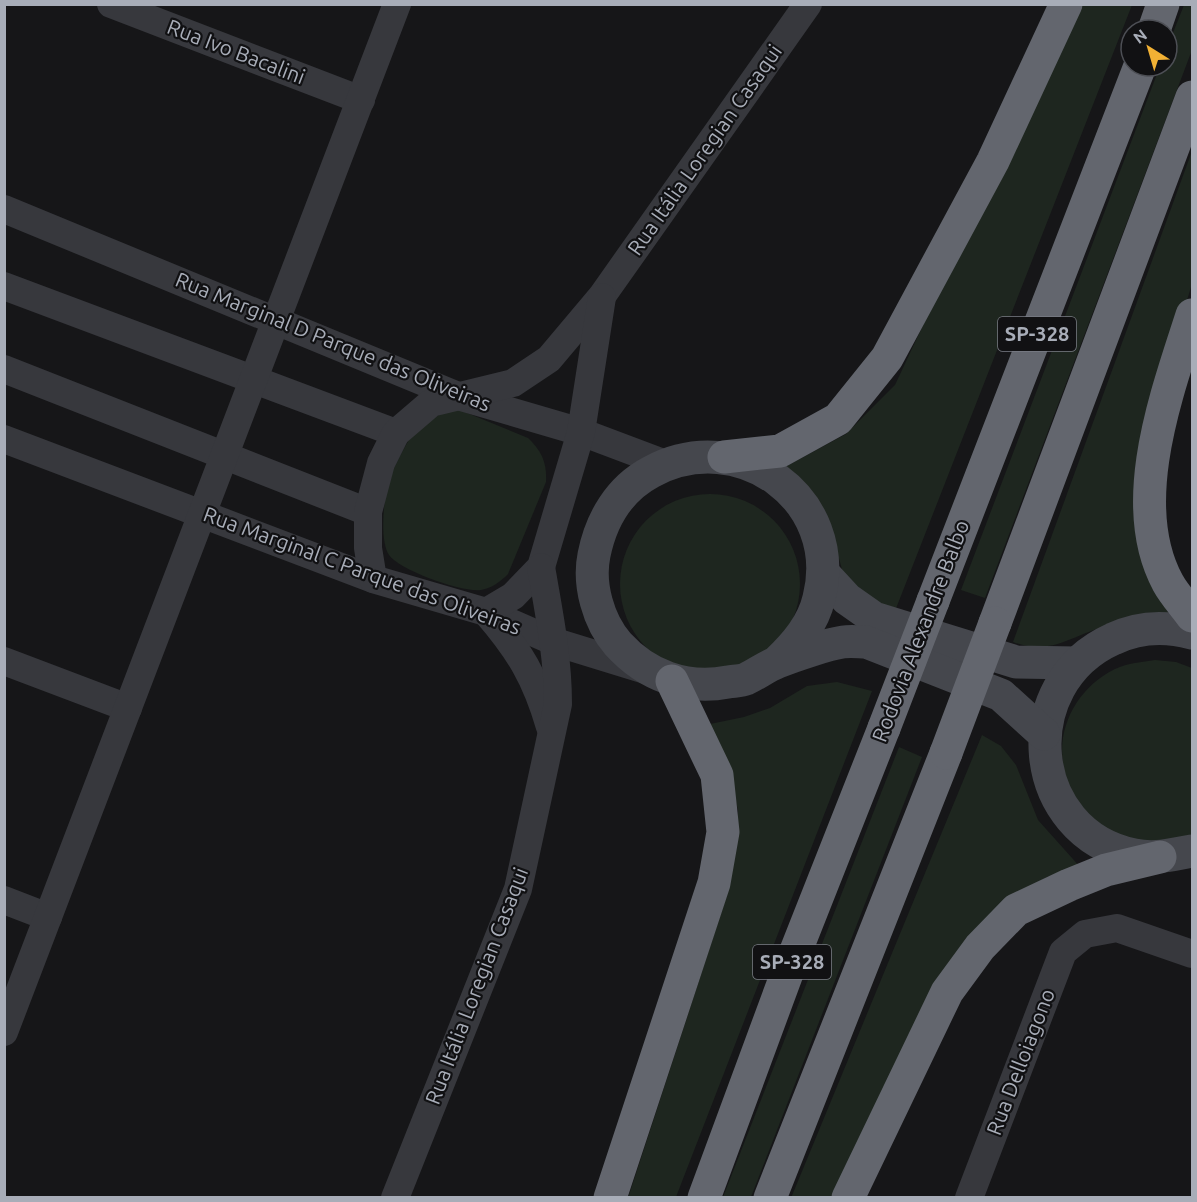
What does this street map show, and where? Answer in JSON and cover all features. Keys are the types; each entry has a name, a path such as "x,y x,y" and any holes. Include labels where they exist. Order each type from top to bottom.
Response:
{"highway":[{"path":"724,457 780,451 838,419 887,358 993,161 1066,4"},
{"name":"Rodovia Alexandre Balbo","path":"704,1197 786,976 1135,78"},
{"name":"SP-328","path":"770,1197 946,753 1192,97"},
{"path":"1192,315 1161,420 1149,492 1151,525 1157,557 1168,584 1192,616"},
{"path":"610,1197 714,883 723,832 717,775 663,677"},
{"path":"848,1197 947,992 980,947 1016,910 1106,870 1160,857"}],"main road":[{"path":"777,662 796,644 810,623 819,599 823,573 820,546 811,519 796,496 759,468 724,457 694,457 666,464 643,476 623,492 608,513 597,537 592,562 593,589 601,615 613,638 631,658 663,677 709,686 745,679 777,662 842,642 866,642 1001,695 1044,734"},
{"path":"823,573 847,599 874,618 1016,662 1076,663"},
{"path":"1192,633 1178,629 1151,628 1123,634 1098,645 1076,663 1064,679 1047,714 1044,734 1045,761 1052,787 1066,811 1085,831 1108,846 1133,854 1160,857 1192,851"}],"street":[{"name":"Rua Ivo Bacalini","path":"111,4 361,100"},
{"path":"4,1032 397,4"},
{"name":"Rua Itália Loregian Casaqui","path":"396,433 431,403 513,383 549,358 602,296 808,4"},
{"name":"Rua Marginal D Parque das Oliveiras","path":"4,208 458,396 581,432 666,464"},
{"path":"4,286 396,433 381,463 368,512 368,548 373,579"},
{"name":"Rua Itália Loregian Casaqui","path":"395,1197 518,889 558,704 555,642 541,567 581,432 602,296"},
{"path":"4,369 368,512"},
{"name":"Rua Marginal C Parque das Oliveiras","path":"4,439 373,579 486,612 555,642 663,677"},
{"name":"Rua Itália Loregian Casaqui","path":"541,567 513,596 486,612 509,639 528,668 542,700 552,735"},
{"path":"4,661 128,708"},
{"path":"4,900 48,917"},
{"name":"Rua Delloiagono","path":"969,1197 1063,952 1085,934 1117,928 1192,954"}],"shaded area":[{"path":"1073,5 1132,5 1127,18 1119,18 1119,38 895,611 873,605 843,573 837,551 785,467 846,434 895,385"},
{"path":"1184,5 1192,5 1192,50 985,598 961,590 1155,78 1179,78 1179,18"},
{"path":"1192,151 1192,284 1139,456 1150,580 1174,623 1117,624 1042,647 1013,642"},
{"path":"455,408 528,438 543,458 546,469 546,482 508,574 496,584 481,590 460,588 405,567 389,555 384,539 383,518 387,487 402,452 419,428"},
{"path":"710,494 744,501 773,521 793,550 800,584 793,618 773,647 744,667 710,674 676,667 647,647 627,618 620,584 627,550 647,521 676,501"},
{"path":"1155,660 1176,662 1192,668 1192,842 1182,846 1105,836 1074,800 1064,780 1062,748 1064,734 1074,708 1082,696 1102,676 1115,669"},
{"path":"837,682 872,691 676,1197 628,1198 727,895 737,842 738,810 726,760 710,724 744,717 770,708 807,686"},
{"path":"982,735 1001,746 1016,765 1038,820 1081,868 1047,877 1008,899 834,1197 791,1198"},
{"path":"899,747 922,757 751,1197 723,1197"}]}
